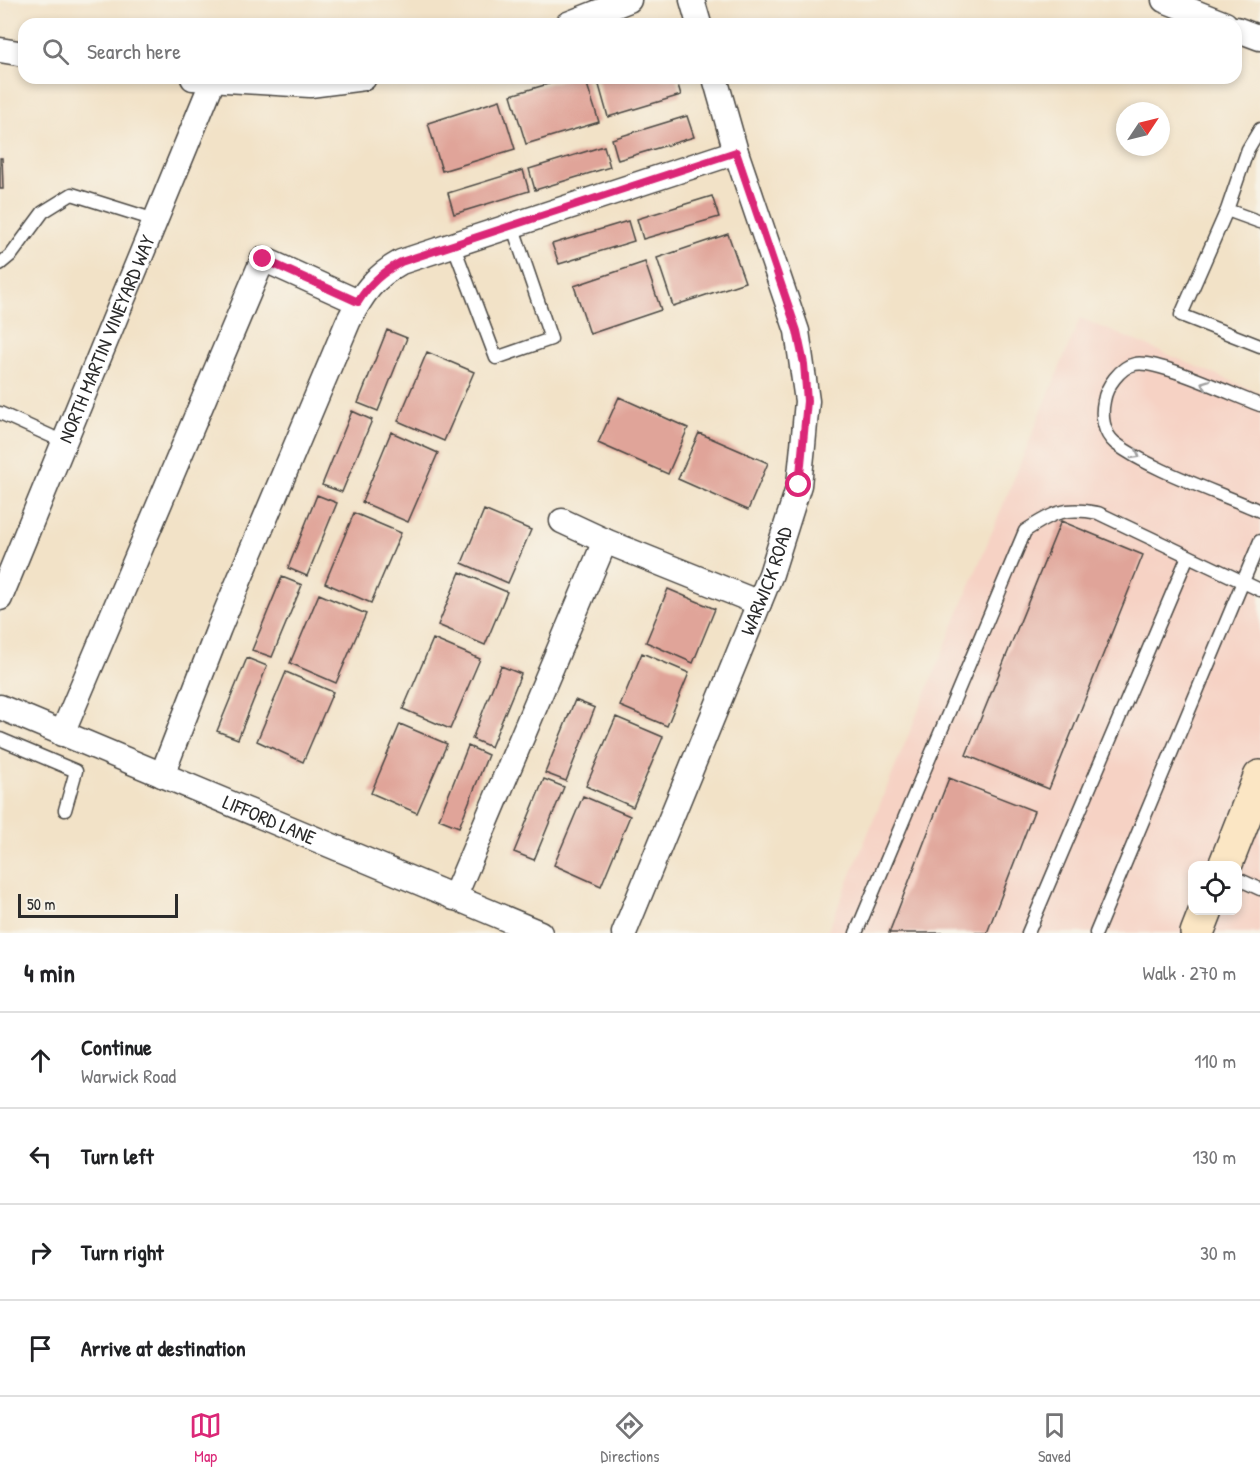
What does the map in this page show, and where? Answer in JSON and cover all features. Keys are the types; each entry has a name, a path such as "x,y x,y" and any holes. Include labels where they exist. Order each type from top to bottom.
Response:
{"street":[{"path":"583,18 629,0"},
{"path":"692,0 697,18"},
{"path":"1164,0 1210,18"},
{"path":"1242,31 1260,38"},
{"path":"0,50 18,53"},
{"name":"NORTH MARTIN VINEYARD WAY","path":"0,598 155,220 201,84"},
{"path":"292,84 318,84"},
{"name":"WARWICK ROAD","path":"624,933 759,603 799,485 807,401 797,331 736,152 717,84"},
{"path":"162,775 224,618 358,302 368,286 382,273 401,262 736,152"},
{"path":"62,734 263,259 358,302"},
{"path":"562,521 605,541 759,603"},
{"path":"454,898 605,541"},
{"name":"LIFFORD LANE","path":"0,707 540,933"},
{"path":"1227,861 1260,777"},
{"path":"1197,933 1204,915"}],"lane":[{"path":"1260,129 1248,149 1227,210 1181,315 1260,346"},
{"path":"0,264 43,212 72,194 155,220"},
{"path":"1227,210 1260,222"},
{"path":"453,244 496,358 551,339 512,225"},
{"path":"1260,405 1155,365 1134,364 1118,374 1105,393 1102,408 1103,424 1113,441 1140,459 1260,511"},
{"path":"0,413 64,442"},
{"path":"856,933 1024,531 1046,517 1075,508 1098,513 1260,590"},
{"path":"1096,933 1260,541"},
{"path":"1028,933 1188,556"},
{"path":"0,739 76,771 65,810"},
{"path":"1242,881 1260,889"}],"shaded area":[{"path":"1080,318 1260,393 1260,933 827,933"}],"building":[{"path":"548,84 587,84 599,122 526,144 511,95"},
{"path":"599,84 678,84 681,95 608,117"},
{"path":"500,100 515,149 442,171 428,123"},
{"path":"687,116 694,137 618,160 612,139"},
{"path":"604,146 610,167 535,190 529,169"},
{"path":"0,158 2,158 3,189 0,189"},
{"path":"523,170 529,191 454,214 448,193"},
{"path":"712,196 719,217 643,239 637,219"},
{"path":"628,221 634,241 559,264 552,244"},
{"path":"728,234 745,282 673,306 657,258"},
{"path":"645,262 661,310 590,334 574,286"},
{"path":"387,330 407,338 378,411 358,403"},
{"path":"427,352 474,372 444,441 398,421"},
{"path":"619,397 688,428 668,474 598,443"},
{"path":"352,411 372,420 342,492 322,485"},
{"path":"391,432 438,453 408,522 362,502"},
{"path":"699,433 768,463 748,510 678,479"},
{"path":"317,495 337,503 307,576 288,568"},
{"path":"484,510 531,530 508,583 462,563"},
{"path":"354,513 401,533 371,603 325,583"},
{"path":"1061,521 1143,555 1049,789 966,755"},
{"path":"460,572 507,592 485,645 438,625"},
{"path":"282,577 302,585 272,657 252,650"},
{"path":"668,589 715,609 693,663 646,642"},
{"path":"319,594 366,614 336,683 290,663"},
{"path":"433,639 480,659 450,729 403,709"},
{"path":"642,653 689,673 667,726 620,706"},
{"path":"247,658 267,666 238,739 217,731"},
{"path":"501,666 521,674 491,747 472,739"},
{"path":"286,672 333,692 303,762 257,741"},
{"path":"575,700 595,708 566,781 545,773"},
{"path":"616,717 663,737 633,807 586,786"},
{"path":"400,724 447,744 417,813 371,793"},
{"path":"468,746 488,755 459,827 439,819"},
{"path":"949,778 1034,811 987,933 889,933"},
{"path":"544,779 564,787 534,860 514,852"},
{"path":"583,796 630,816 601,886 554,865"}],"route":[{"path":"263,259 358,302 368,286 382,273 401,262 736,152 797,331 804,364 807,401 799,485"}]}
